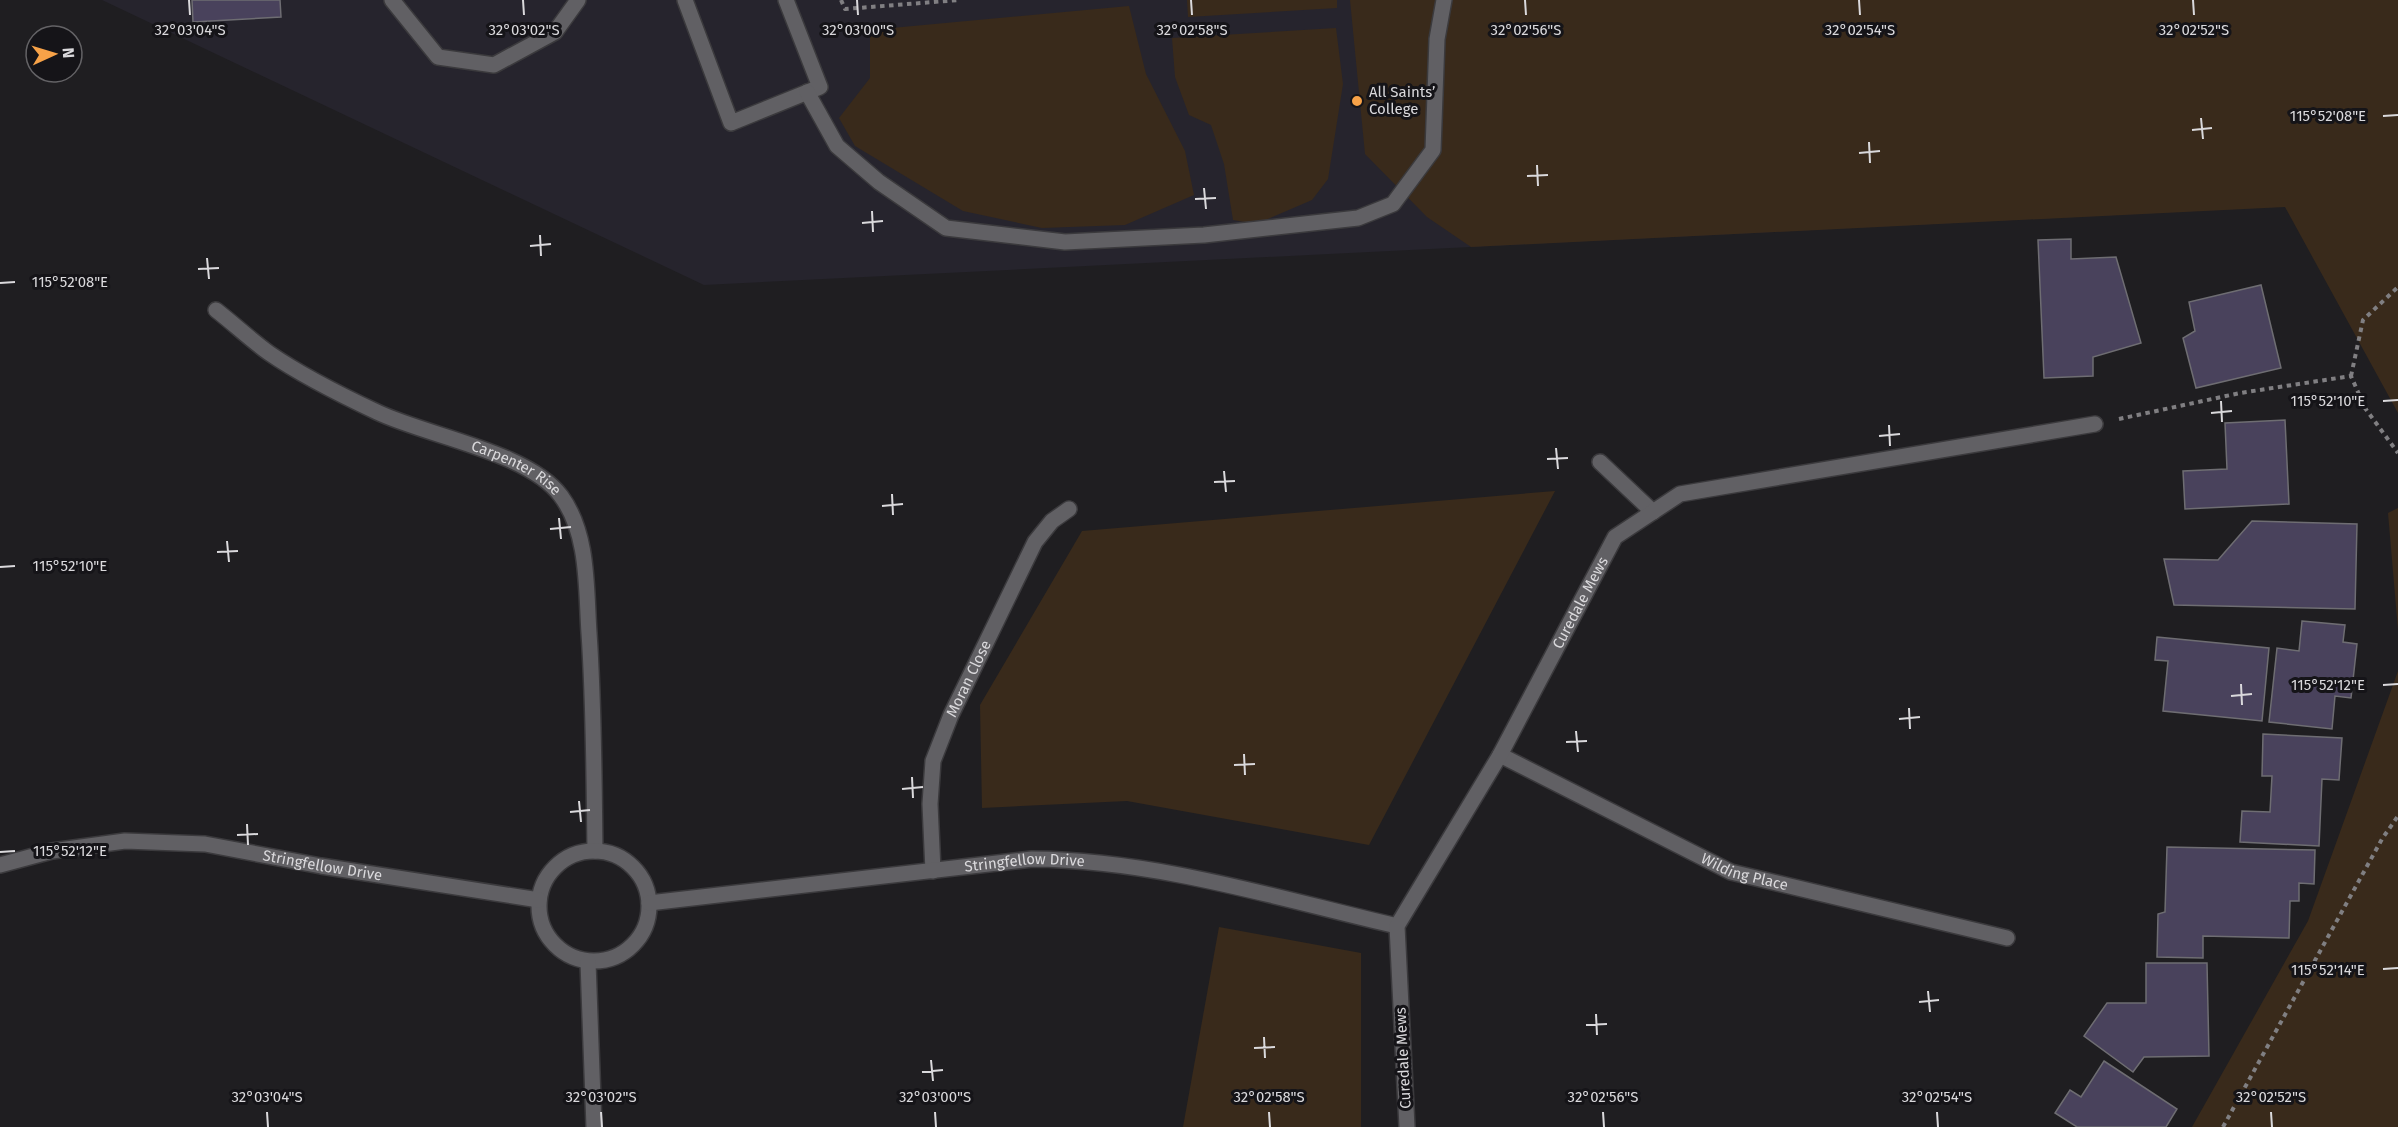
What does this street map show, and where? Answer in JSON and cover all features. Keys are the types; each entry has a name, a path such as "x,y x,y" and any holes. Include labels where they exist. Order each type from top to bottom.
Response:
{"street":[{"path":"392,0 438,57 494,65 555,32 578,0"},
{"path":"685,0 731,123 820,87 786,0"},
{"path":"807,92 837,146 879,182 946,228 1065,242 1204,235 1358,218 1393,204 1433,150 1437,39 1444,0"},
{"name":"Carpenter Rise","path":"216,310 270,354 378,413 517,463 542,478 561,495 572,515 581,543 586,584 591,675 595,851"},
{"name":"Curedale Mews","path":"1407,1127 1397,926 1500,755 1615,537 1680,494 2095,424"},
{"path":"1600,462 1653,512"},
{"name":"Moran Close","path":"933,871 930,804 933,761 951,715 1035,542 1052,521 1069,509"},
{"name":"Wilding Place","path":"1500,755 1731,872 2007,938"},
{"name":"Stringfellow Drive","path":"0,865 52,851 125,841 195,843 234,847 321,866 539,900"},
{"path":"595,851 609,853 625,861 637,872 645,887 649,903 646,922 639,938 626,951 609,960 588,962 573,957 558,948 546,935 540,918 539,900 545,881 556,865 573,855 595,851"},
{"name":"Stringfellow Drive","path":"649,903 1032,859 1065,859 1154,869 1397,926"},
{"path":"588,962 594,1127"}],"path":[{"path":"841,0 845,9 959,0"},
{"path":"2398,287 2363,320 2351,376 2365,408 2398,453"},
{"path":"2095,424 2240,393 2351,376"},
{"path":"2223,1127 2382,839 2398,816"}],"shaded area":[{"name":"All Saints’ College","path":"102,0 2398,0 2398,201 704,285"},
{"path":"1187,0 1337,0 1337,8 1188,17"},
{"path":"1350,0 2398,0 2398,413 2285,207 1471,247 1427,217 1365,154"},
{"path":"1129,6 1146,74 1185,151 1194,195 1125,225 1042,228 963,211 855,146 839,118 870,78 870,30"},
{"path":"1336,28 1343,84 1328,179 1312,200 1256,224 1233,220 1224,164 1211,125 1189,115 1175,77 1172,38"},
{"path":"1555,491 1369,845 1127,801 982,808 980,705 1082,531"},
{"path":"2398,508 2398,630 2388,513"},
{"path":"2398,671 2398,1127 2192,1127 2308,921"},
{"path":"1219,927 1361,953 1361,1127 1183,1127"}],"building":[{"path":"192,0 280,0 281,17 193,22"},
{"path":"2071,239 2071,259 2116,257 2141,343 2093,357 2093,376 2044,378 2038,240"},
{"path":"2261,285 2281,368 2196,388 2183,338 2195,331 2189,302"},
{"path":"2285,420 2289,504 2185,509 2183,471 2227,469 2225,423"},
{"path":"2252,521 2357,524 2355,609 2174,605 2164,559 2218,560"},
{"path":"2302,621 2345,625 2343,642 2357,644 2351,698 2335,696 2332,729 2269,722 2277,648 2299,651"},
{"path":"2157,637 2269,648 2262,721 2163,711 2168,661 2155,660"},
{"path":"2263,734 2342,738 2339,780 2322,779 2319,846 2240,842 2242,811 2270,812 2272,776 2262,776"},
{"path":"2167,847 2315,850 2314,884 2299,883 2299,901 2290,901 2289,938 2203,936 2203,958 2157,957 2158,914 2165,912"},
{"path":"2146,963 2207,963 2209,1056 2144,1057 2133,1072 2084,1036 2107,1003 2146,1003"},
{"path":"2104,1061 2177,1109 2166,1127 2077,1127 2055,1113 2070,1090 2081,1097"}],"place":[{"name":"All Saints’ College","path":"1357,101"}]}
